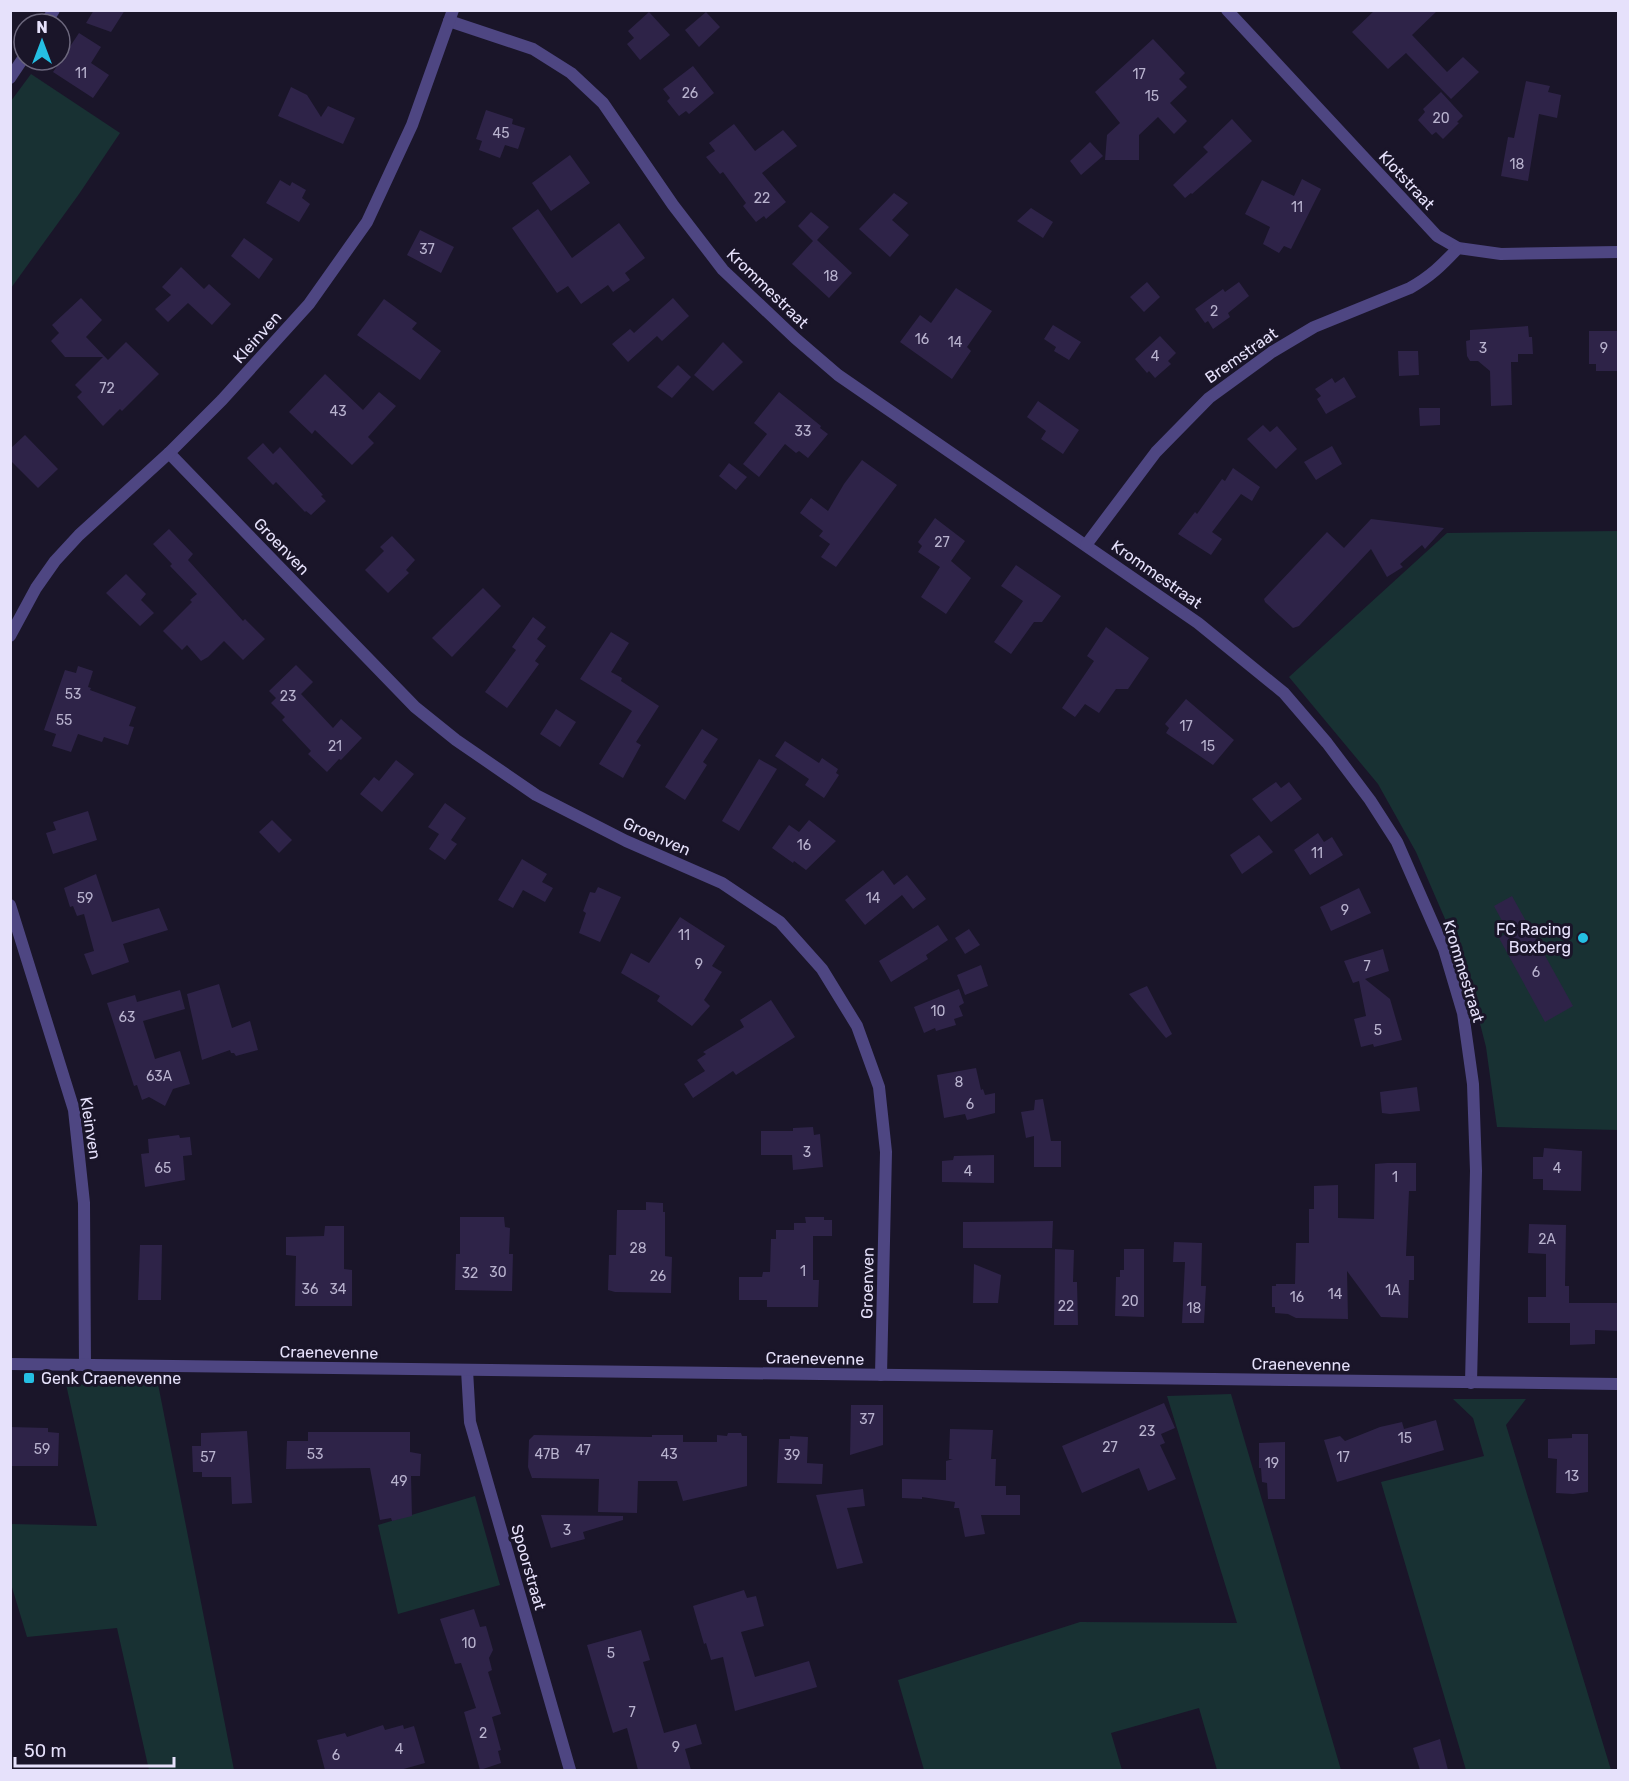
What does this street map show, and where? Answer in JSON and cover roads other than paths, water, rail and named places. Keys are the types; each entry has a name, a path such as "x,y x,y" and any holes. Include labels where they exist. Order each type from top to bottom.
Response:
{"street":[{"name":"Klotstraat","path":"1227,10 1437,236 1458,248 1501,254 1618,252"},
{"name":"Kleinven","path":"10,636 36,588 56,561 79,535 169,453 222,400 309,304 368,222 412,125 451,16"},
{"name":"Krommestraat","path":"451,16 533,49 571,73 603,103 673,205 723,270 795,338 838,375 1198,624 1284,693 1327,743 1370,800 1397,842 1410,871 1444,949 1463,1013 1473,1084 1476,1171 1471,1383"},
{"name":"Bremstraat","path":"1086,545 1156,452 1209,398 1272,352 1314,327 1417,284 1434,274 1458,248"},
{"name":"Groenven","path":"169,453 423,714 456,740 536,795 626,841 722,883 780,922 822,969 857,1026 879,1088 886,1152 881,1375"},
{"name":"Kleinven","path":"10,905 74,1110 84,1203 85,1366"},
{"name":"Craenevenne","path":"10,1364 1618,1384"},
{"name":"Spoorstraat","path":"467,1370 470,1422 570,1770"}],"place":[{"name":"FC Racing Boxberg","path":"1583,938"},
{"name":"Genk Craenevenne","path":"29,1378"}]}
